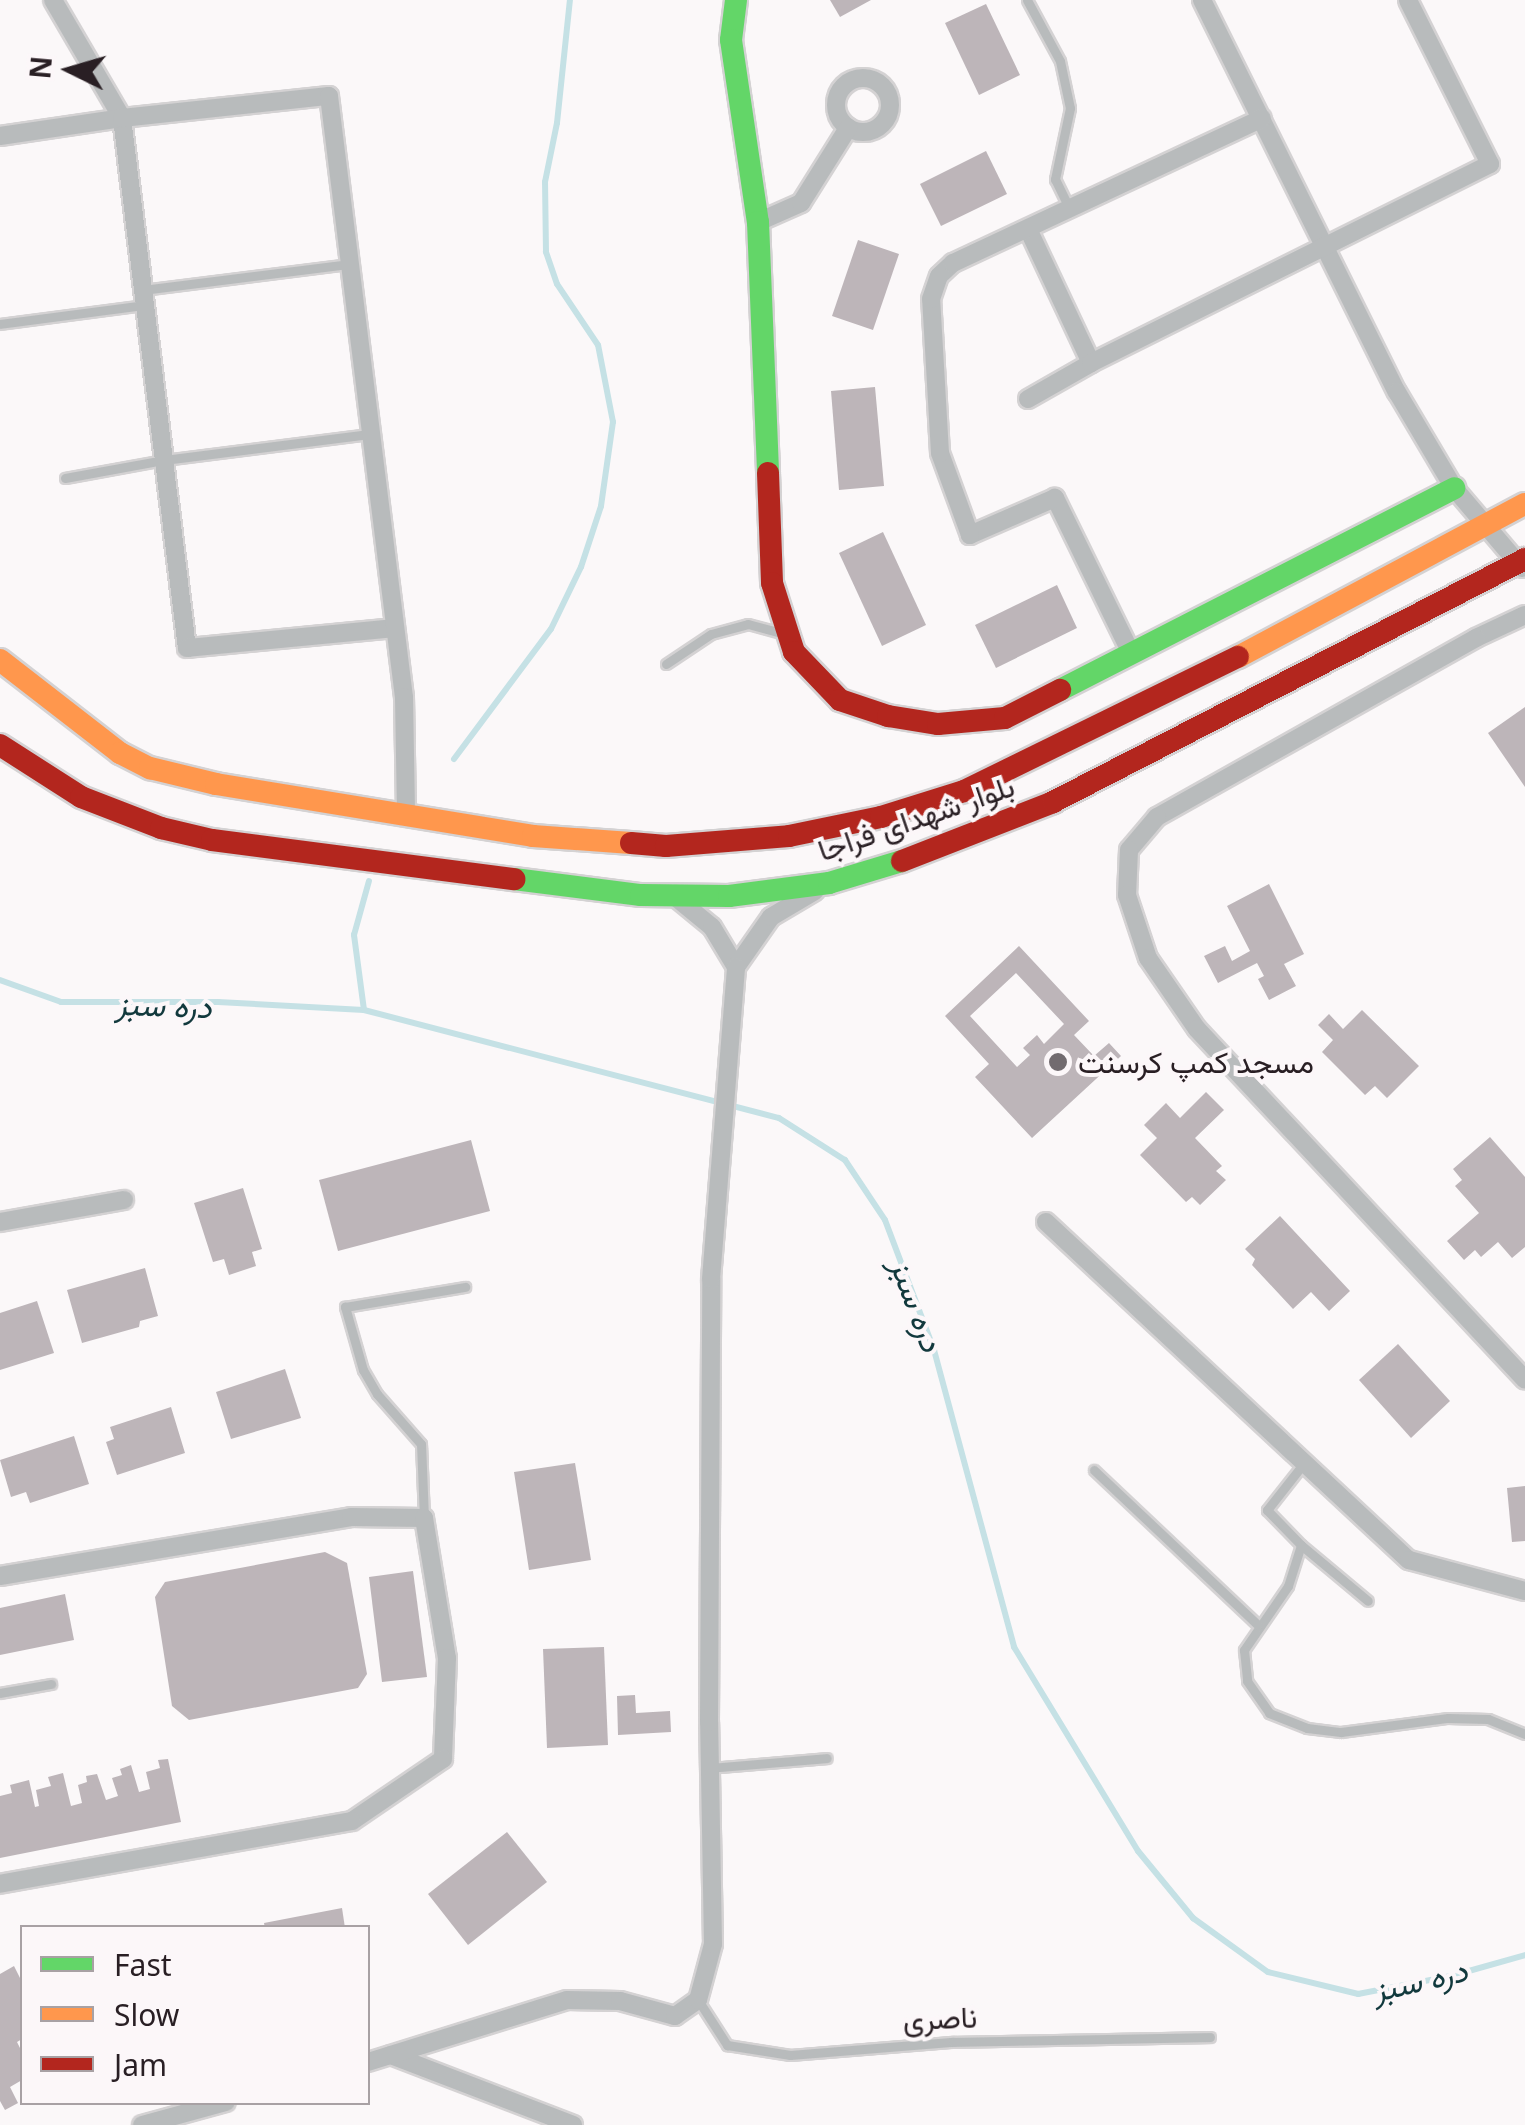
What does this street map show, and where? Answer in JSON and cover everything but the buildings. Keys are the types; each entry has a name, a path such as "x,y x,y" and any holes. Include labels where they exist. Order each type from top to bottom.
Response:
{"main road":[{"path":"736,0 731,40 758,222 772,583 794,652 840,700 888,716 938,724 1005,718 1454,488"},
{"name":"بلوار شهدای فراجا","path":"0,660 120,752 150,768 216,784 533,836 666,846 789,836 882,817 964,791 1152,704 1525,504"},
{"name":"بلوار شهدای فراجا","path":"0,745 81,798 161,828 212,840 422,869 673,895 729,896 829,883 908,859 1052,802 1523,565"}],"street":[{"path":"53,0 122,118 187,648 394,628"},
{"path":"1202,0 1397,392 1454,488 1523,565"},
{"path":"1028,399 1091,363 1490,164 1408,0"},
{"path":"0,128 0,136 122,118 329,96 404,697 406,816"},
{"path":"1131,653 1054,498 970,534 940,453 931,358 931,299 939,276 954,263 1262,118"},
{"path":"758,222 801,203 848,128"},
{"path":"1030,230 1091,363"},
{"path":"1525,615 1476,638 1157,817 1128,850 1127,895 1148,958 1197,1029 1469,1326 1525,1380"},
{"path":"370,2061 567,2000 620,2001 676,2016 698,2000 714,1944 710,1768 711,1279 729,1024 736,967 771,917 829,883"},
{"path":"673,895 712,928 736,967"},
{"path":"0,1222 124,1200"},
{"path":"1046,1222 1409,1560 1525,1592"},
{"path":"0,1576 351,1517 424,1518 447,1658 443,1759 352,1821 0,1884"},
{"path":"391,2055 574,2125"},
{"path":"142,2125 215,2105"}],"lane":[{"path":"1027,0 1060,61 1070,108 1055,179 1070,210"},
{"path":"0,324 349,264"},
{"path":"65,478 164,460 369,434"},
{"path":"666,664 711,634 748,624 788,636"},
{"path":"424,1518 421,1444 377,1394 363,1370 345,1306 465,1287"},
{"path":"1304,1463 1267,1510 1301,1545 1368,1601"},
{"path":"1094,1470 1258,1625"},
{"path":"1301,1545 1288,1586 1244,1650 1247,1682 1269,1713 1306,1728 1341,1732 1448,1718 1488,1719 1525,1734"},
{"path":"0,1694 51,1684"},
{"path":"710,1768 827,1758"},
{"name":"ناصری","path":"698,2000 727,2045 790,2055 953,2042 1210,2037"}],"waterway":[{"path":"454,759 551,629 581,567 601,506 613,422 598,345 557,284 546,252 545,182 557,123 570,0"},
{"path":"364,1010 354,935 369,881"},
{"name":"دره سبز","path":"0,980 61,1002 218,1002 364,1010 779,1118 845,1160 885,1220 934,1350 1014,1647 1138,1851 1193,1918 1268,1972 1358,1994 1451,1976 1525,1955"}],"traffic: fast":[{"path":"736,0 731,40 758,222 768,473"},
{"path":"1060,690 1454,488"},
{"path":"514,879 641,895 729,896 829,883 902,861"}],"traffic: slow":[{"path":"1238,657 1525,504"},
{"path":"0,660 120,753 150,768 216,784 533,836 631,843"}],"traffic: jam":[{"path":"768,473 772,583 794,652 840,700 888,716 938,724 1005,718 1060,690"},
{"path":"902,861 1053,802 1525,559"},
{"path":"631,843 666,846 789,836 881,817 964,791 1238,657"},
{"path":"0,745 81,797 161,828 212,840 514,879"}],"place":[{"name":"مسجد کمپ کرسنت","path":"1058,1062"}]}
